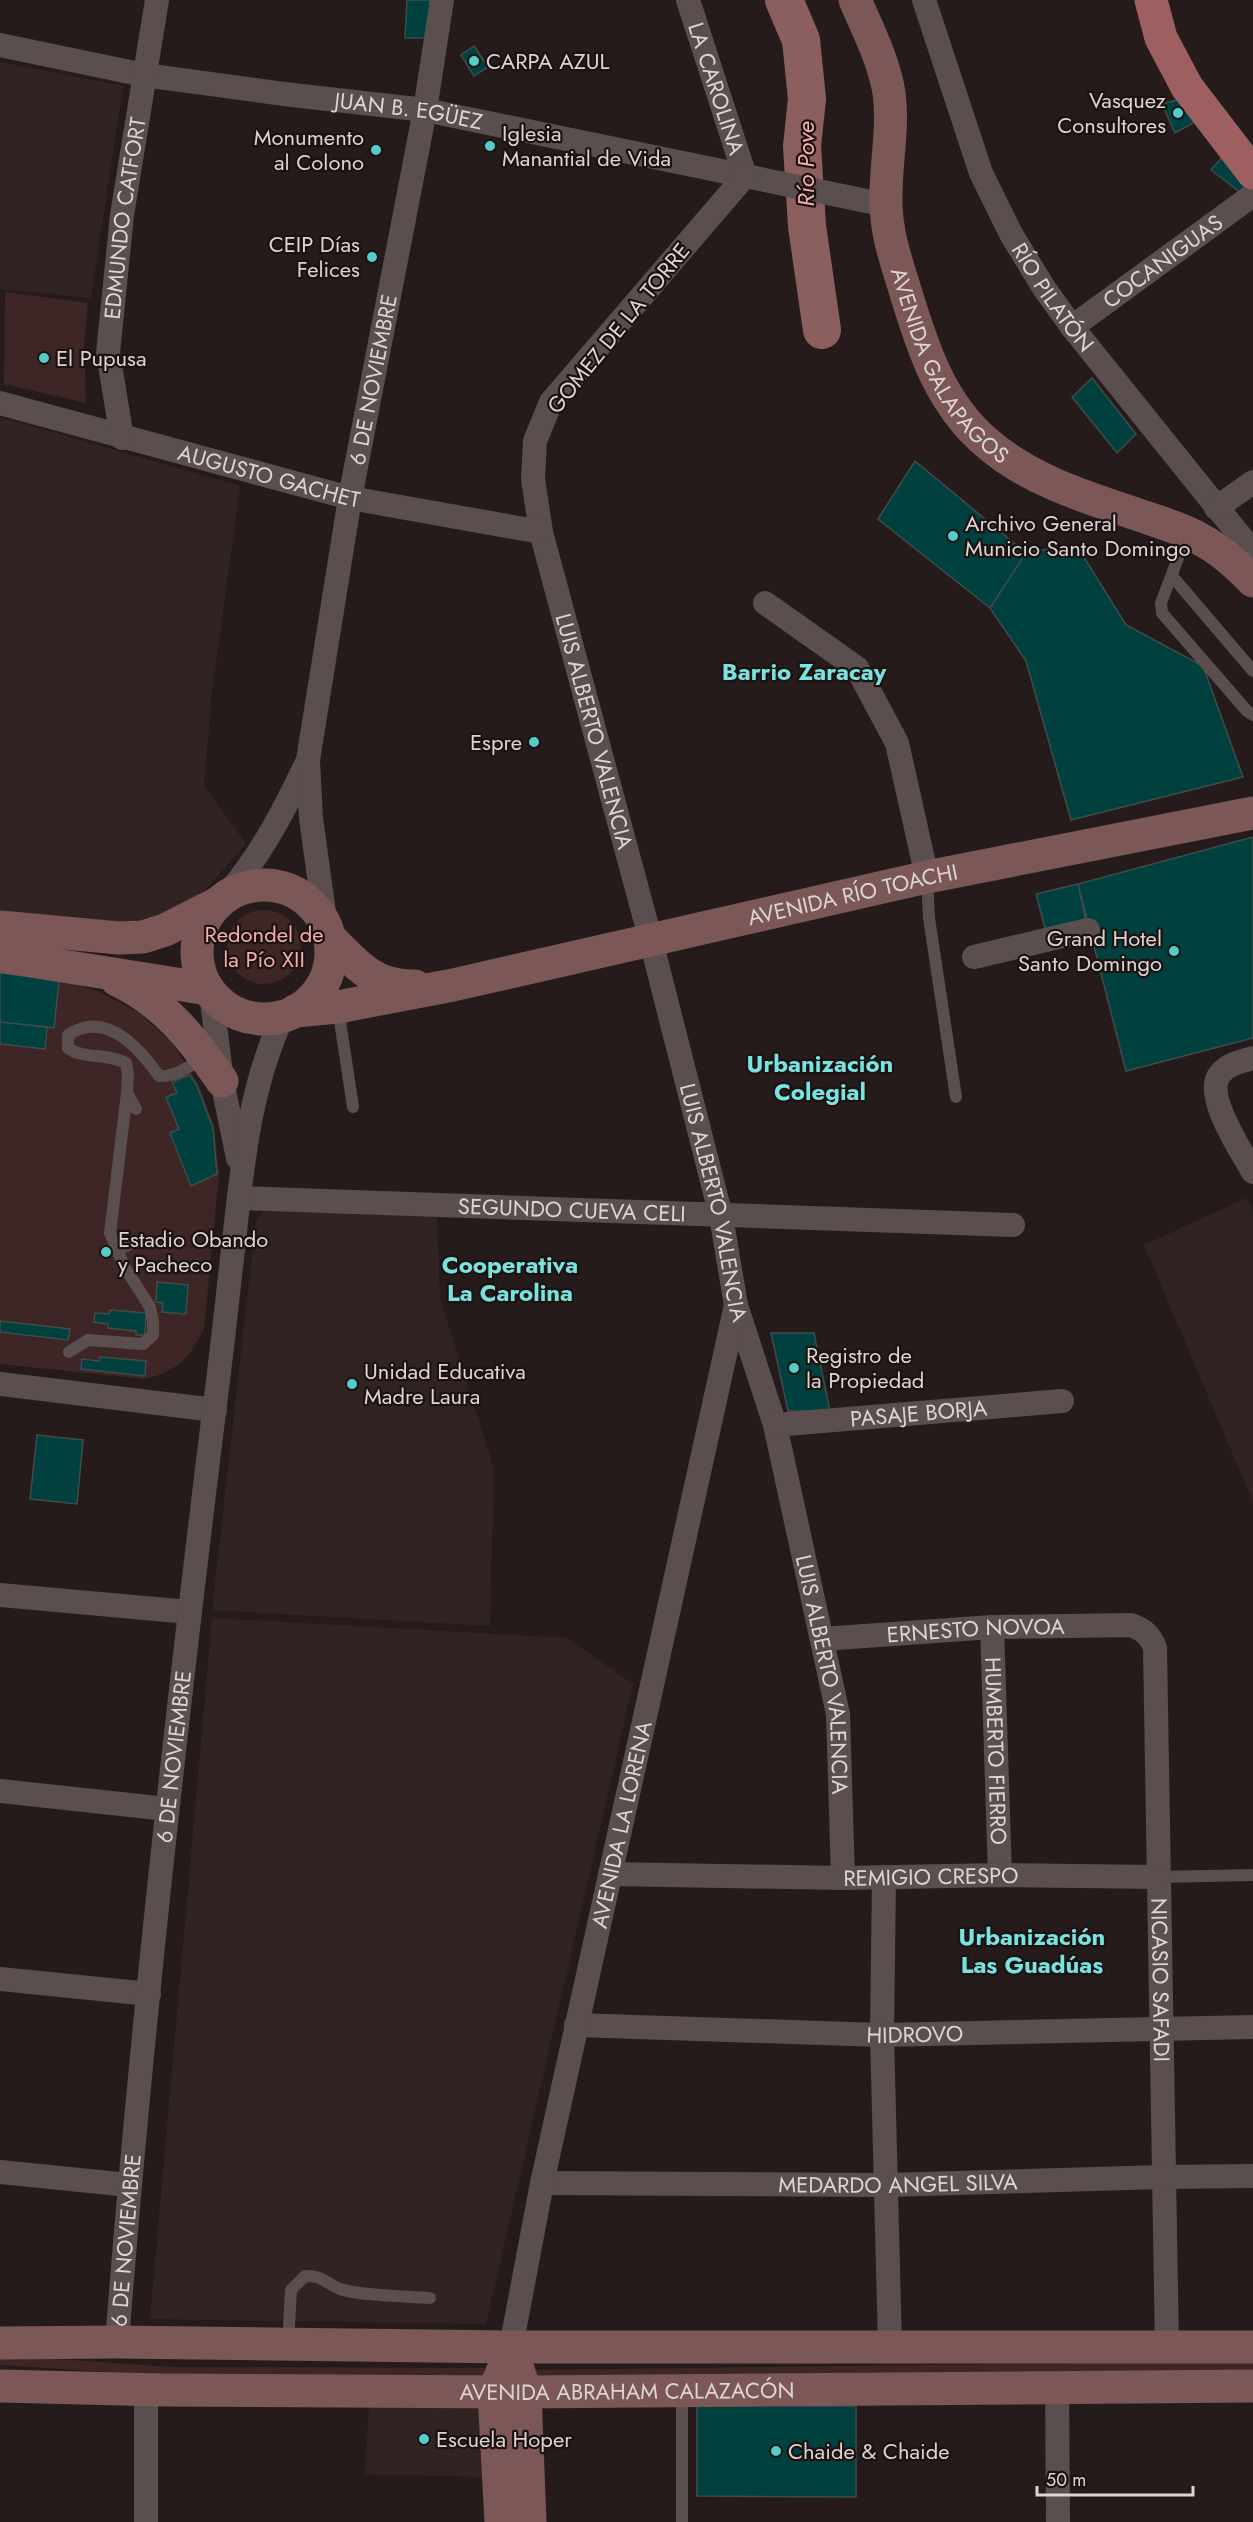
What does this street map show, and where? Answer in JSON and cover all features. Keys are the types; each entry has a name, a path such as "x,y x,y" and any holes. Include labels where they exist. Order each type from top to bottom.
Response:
{"main road":[{"name":"AVENIDA GALAPAGOS","path":"855,0 873,41 889,92 891,116 886,171 886,204 896,261 930,365 951,402 973,430 1003,457 1049,482 1188,532 1224,554 1253,581"},
{"path":"1151,0 1161,39 1187,87 1253,173"},
{"name":"AVENIDA RÍO TOACHI","path":"289,1014 453,986 927,877 1253,813"},
{"path":"0,927 119,938 142,937 165,930 234,891 252,885 270,884 282,887 294,891 309,902 321,916 328,932 330,963 322,986 306,1004 289,1014 263,1019 244,1016 227,1007 210,991 198,963 198,940 205,920 221,900"},
{"name":"AVENIDA RÍO TOACHI","path":"328,932 373,978 390,985 453,986"},
{"path":"0,956 94,969 210,991"},
{"path":"94,969 151,999 175,1019 214,1068"},
{"name":"AVENIDA ABRAHAM CALAZACÓN","path":"0,2343 117,2342 512,2347 1253,2347"},
{"name":"AVENIDA LA LORENA","path":"501,2522 512,2347"},
{"name":"AVENIDA ABRAHAM CALAZACÓN","path":"0,2386 509,2392 1253,2386"},
{"name":"AVENIDA LA LORENA","path":"509,2392 530,2522"}],"street":[{"name":"EDMUNDO CATFORT","path":"122,438 108,352 122,215 157,0"},
{"name":"6 DE NOVIEMBRE","path":"328,932 312,818 308,760 350,498 425,110 442,0"},
{"name":"LA CAROLINA","path":"688,0 745,176"},
{"name":"RÍO PILATÓN","path":"924,0 981,173 1011,234 1044,288 1072,327 1253,552"},
{"name":"JUAN B. EGÜEZ","path":"0,45 144,75 425,110 886,204"},
{"name":"GOMEZ DE LA TORRE","path":"541,532 533,479 535,441 551,402 745,176"},
{"name":"COCANIGUAS","path":"1072,327 1253,195"},
{"name":"AUGUSTO GACHET","path":"0,403 122,438 350,498 541,532"},
{"path":"1216,508 1253,482"},
{"name":"LUIS ALBERTO VALENCIA","path":"541,532 651,941 721,1216 736,1305 775,1425 838,1714 843,1878"},
{"path":"765,603 857,668 897,743 927,877"},
{"name":"6 DE NOVIEMBRE","path":"221,900 262,850 285,811 308,760"},
{"path":"974,957 1088,930"},
{"name":"6 DE NOVIEMBRE","path":"210,991 214,1068 241,1172"},
{"name":"6 DE NOVIEMBRE","path":"117,2342 129,2185 167,1809 241,1172 254,1100 270,1046 289,1014"},
{"path":"1253,1058 1232,1064 1219,1075 1215,1086 1221,1114 1253,1172"},
{"name":"SEGUNDO CUEVA CELI","path":"239,1198 1013,1225"},
{"name":"AVENIDA LA LORENA","path":"512,2347 542,2183 736,1305"},
{"path":"0,1384 215,1410"},
{"name":"PASAJE BORJA","path":"775,1425 1062,1401"},
{"path":"0,1595 189,1612"},
{"name":"ERNESTO NOVOA","path":"822,1639 992,1628 1131,1625"},
{"name":"NICASIO SAFADI","path":"1131,1625 1143,1630 1152,1639 1155,1648 1167,2348"},
{"name":"HUMBERTO FIERRO","path":"992,1628 1000,1875"},
{"path":"0,1791 167,1809"},
{"name":"REMIGIO CRESPO","path":"609,1874 843,1878 1000,1875 1158,1876"},
{"path":"884,1877 882,2035 890,2346"},
{"path":"0,1979 149,1994"},
{"name":"HIDROVO","path":"576,2025 882,2035 1161,2027 1253,2027"},
{"path":"0,2172 129,2185"},
{"name":"MEDARDO ANGEL SILVA","path":"542,2183 887,2185 1253,2176"},
{"path":"1057,2386 1058,2522"},
{"path":"146,2389 146,2522"}],"lane":[{"path":"1188,532 1161,603 1164,616 1253,715"},
{"path":"1172,576 1253,671"},
{"path":"927,877 929,918 956,1097"},
{"path":"338,1007 353,1107"},
{"path":"69,1352 88,1340 143,1344 153,1335 153,1321 150,1307 124,1266 110,1233 127,1093 126,1063 105,1055 78,1055 68,1048 68,1035 81,1026 101,1028 125,1036 144,1054 159,1076 168,1076 187,1068 214,1068"},
{"path":"127,1093 136,1109"},
{"path":"117,1250 137,1241"},
{"name":"REMIGIO CRESPO","path":"1158,1876 1253,1875"},
{"path":"288,2344 291,2290 305,2276 318,2276 339,2288 384,2295 430,2298"},
{"path":"682,2390 682,2522"}],"shaded area":[{"path":"0,62 123,86 91,298 0,289"},
{"path":"0,417 240,486 212,693 204,785 246,844 205,890 183,904 123,929 0,920"},
{"path":"1246,1198 1253,1213 1253,1502 1144,1245"},
{"name":"Unidad Educativa Madre Laura","path":"269,1206 437,1213 440,1299 494,1468 490,1626 212,1610 256,1221"},
{"path":"212,1618 567,1638 633,1684 486,2324 150,2319"},
{"name":"Escuela Hoper","path":"369,2402 479,2404 485,2477 365,2474"}],"green space":[{"name":"El Pupusa","path":"5,292 88,303 84,344 86,403 4,384"},
{"name":"Redondel de la Pío XII","path":"264,910 278,913 290,921 298,933 301,947 298,961 290,973 278,981 264,984 250,981 238,973 230,961 227,947 230,933 238,921 250,913"},
{"name":"Estadio Obando y Pacheco","path":"0,971 61,979 99,992 138,1012 172,1043 199,1085 214,1126 219,1174 204,1329 193,1348 181,1362 174,1368 156,1376 145,1379 0,1364"},
{"path":"0,2355 172,2367 484,2368 484,2378 171,2376 0,2365"},
{"path":"1253,2361 1253,2372 529,2378 530,2370"}],"building":[{"path":"407,0 430,0 428,38 405,38"},
{"name":"CARPA AZUL","path":"474,46 488,67 474,76 461,55"},
{"name":"Vasquez Consultores","path":"1184,98 1195,122 1175,133 1162,104"},
{"path":"1224,155 1251,182 1241,193 1211,170"},
{"path":"1092,378 1136,434 1117,453 1072,397"},
{"name":"Archivo General Municio Santo Domingo","path":"915,461 1026,553 990,608 878,519"},
{"path":"1054,548 1082,554 1126,625 1203,666 1243,777 1071,820 1026,661 990,608 1026,553"},
{"name":"Grand Hotel Santo Domingo","path":"1253,837 1253,1038 1126,1071 1078,884"},
{"path":"1078,884 1088,930 1047,936 1036,894"},
{"path":"0,973 59,980 54,1028 0,1022"},
{"path":"0,1022 47,1027 45,1049 0,1044"},
{"path":"190,1075 197,1086 213,1128 217,1174 191,1186 170,1133 179,1129 166,1097 177,1093 172,1082"},
{"path":"157,1282 188,1285 186,1314 162,1312 163,1303 156,1302"},
{"path":"110,1310 146,1313 145,1335 136,1335 136,1331 108,1328 108,1324 94,1322 95,1313 109,1314"},
{"path":"0,1321 70,1329 68,1340 0,1332"},
{"name":"Registro de la Propiedad","path":"771,1333 814,1333 830,1411 788,1411"},
{"path":"100,1357 146,1361 145,1376 81,1369 82,1359 99,1361"},
{"path":"37,1435 83,1440 77,1504 30,1499"},
{"name":"Chaide & Chaide","path":"697,2405 856,2406 856,2497 697,2496"}],"waterway":[{"name":"Río Pove","path":"784,0 801,40 807,99 802,146 807,226 822,330"}],"place":[{"name":"CARPA AZUL","path":"474,61"},
{"name":"Vasquez Consultores","path":"1178,113"},
{"name":"Iglesia Manantial de Vida","path":"490,146"},
{"name":"Monumento al Colono","path":"376,150"},
{"name":"CEIP Días Felices","path":"372,257"},
{"name":"El Pupusa","path":"44,358"},
{"name":"Archivo General Municio Santo Domingo","path":"953,536"},
{"name":"Espre","path":"534,742"},
{"name":"Grand Hotel Santo Domingo","path":"1174,951"},
{"name":"Estadio Obando y Pacheco","path":"106,1252"},
{"name":"Registro de la Propiedad","path":"794,1368"},
{"name":"Unidad Educativa Madre Laura","path":"352,1384"},
{"name":"Escuela Hoper","path":"424,2439"},
{"name":"Chaide & Chaide","path":"776,2451"}],"district":[{"name":"Barrio Zaracay","path":"804,672"},
{"name":"Urbanización Colegial","path":"820,1078"},
{"name":"Cooperativa La Carolina","path":"510,1279"},
{"name":"Urbanización Las Guadúas","path":"1032,1951"}]}
